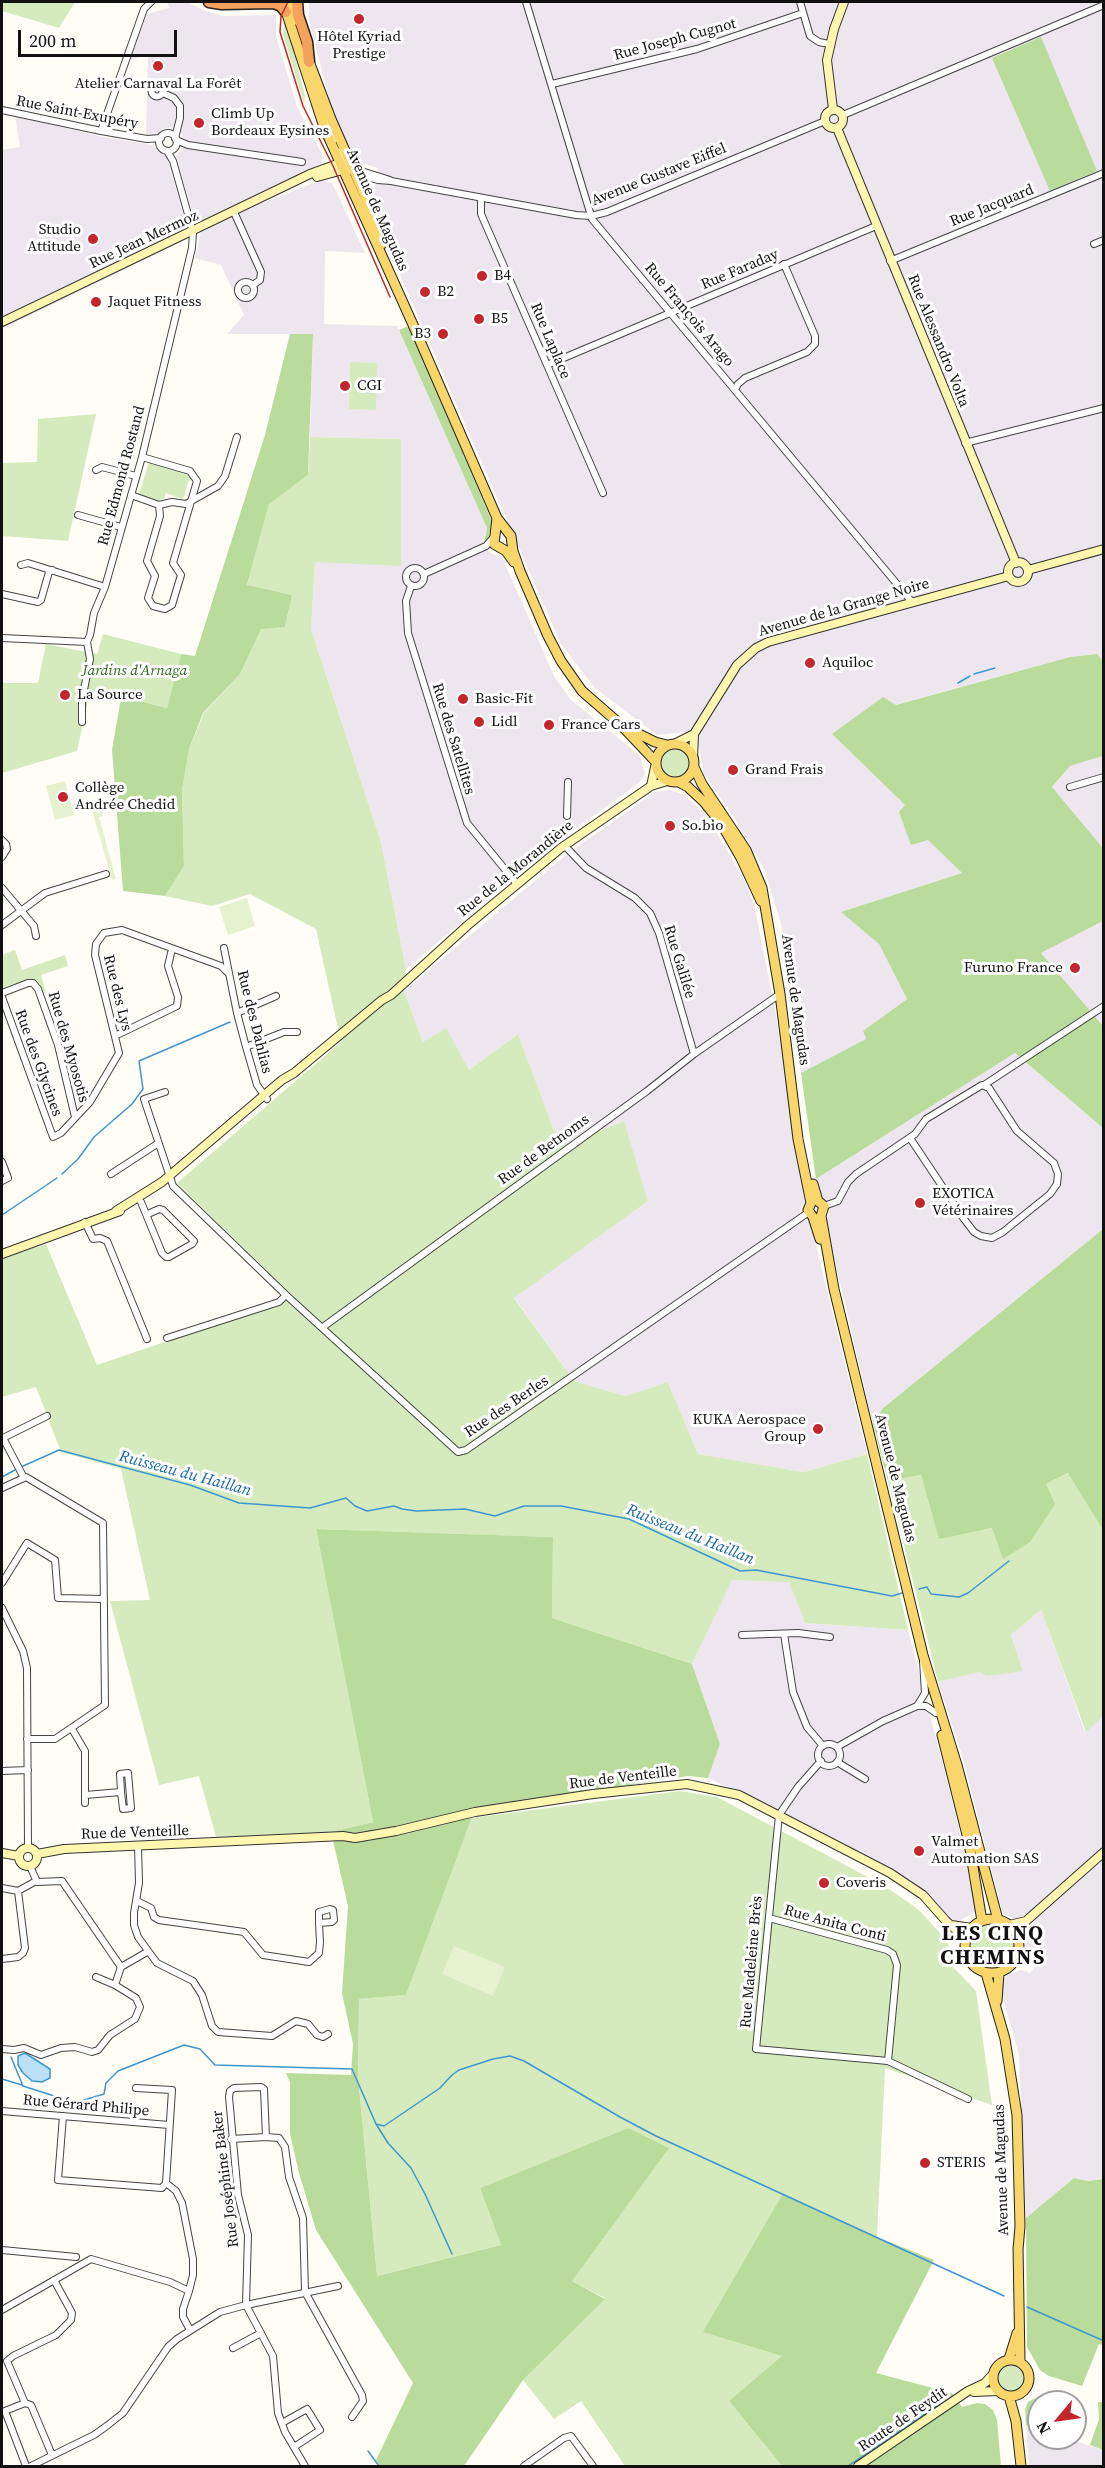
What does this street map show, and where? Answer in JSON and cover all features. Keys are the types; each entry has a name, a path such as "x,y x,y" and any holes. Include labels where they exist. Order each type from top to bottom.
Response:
{"highway":[{"path":"209,2 286,5"},
{"path":"297,2 298,15 307,42 309,62"}],"main road":[{"name":"Avenue de Magudas","path":"286,5 348,169 414,327 496,518 510,534 511,542"},
{"name":"Avenue de Magudas","path":"286,5 314,100 348,169 366,198 413,318 414,327"},
{"name":"Avenue de Magudas","path":"496,518 497,542"},
{"path":"497,542 506,531"},
{"path":"497,542 509,546 511,542 520,572 548,636 571,677 595,704 621,725 655,764 658,773 667,781 679,782 688,777 694,762 687,748 655,742 621,725"},
{"path":"497,542 520,572"},
{"path":"655,764 659,751 671,744"},
{"name":"Avenue de Magudas","path":"694,762 702,784 725,816 750,859 762,888 780,994 798,1130 929,1685 969,1843 982,1921"},
{"name":"Avenue de Magudas","path":"679,782 704,802 720,823 741,858 766,910"},
{"name":"Avenue de Magudas","path":"928,1674 933,1683 957,1765 998,1920"},
{"path":"998,1920 1009,1925 1018,1936 1017,1958 1008,1969 999,1973 986,1973 971,1964 965,1948 966,1939 972,1928 982,1921 998,1920"},
{"name":"Avenue de Magudas","path":"986,1973 998,2010 1013,2088 1018,2133 1020,2361"},
{"name":"Avenue de Magudas","path":"998,2010 999,1973"},
{"name":"Avenue de Magudas","path":"1009,2359 1020,2325"},
{"path":"1016,2421 1021,2394 1028,2386 1030,2375 1020,2361 1009,2359 997,2366 993,2374 995,2386 1009,2396 1021,2394"},
{"path":"1009,2396 1016,2421 1021,2466"}],"street":[{"path":"101,131 144,9 151,2"},
{"name":"Rue François Arago","path":"526,2 591,216 912,602"},
{"path":"800,2 810,36 816,41 829,44"},
{"path":"833,109 827,75 829,44 844,2"},
{"path":"843,115 1104,5"},
{"name":"Rue Joseph Cugnot","path":"552,84 697,50 803,13"},
{"path":"163,93 174,98 180,106 173,143 173,161 193,232"},
{"path":"833,109 839,110 843,115 843,123 837,128 828,126 825,122 825,115 833,109"},
{"name":"Rue Saint-Exupéry","path":"2,110 160,141"},
{"name":"Avenue Gustave Eiffel","path":"348,169 378,180 591,216 607,212 825,122"},
{"name":"Rue Alessandro Volta","path":"837,128 1016,563"},
{"path":"160,141 173,143"},
{"path":"160,141 302,162"},
{"path":"348,169 367,214 376,226"},
{"name":"Avenue Gustave Eiffel","path":"348,169 380,175 391,181"},
{"name":"Rue Jean Mermoz","path":"2,322 298,181 348,169"},
{"name":"Rue Jacquard","path":"890,261 1104,173"},
{"path":"366,198 369,185 378,180"},
{"name":"Rue Laplace","path":"481,198 481,214 603,493"},
{"path":"234,212 261,272 260,280 253,285"},
{"name":"Rue Faraday","path":"547,365 876,226"},
{"name":"Rue Edmond Rostand","path":"82,722 82,700 90,659 87,642 142,457 192,248 193,232"},
{"path":"1094,244 1104,240"},
{"path":"735,390 738,384 746,378 807,352 815,344 815,336 784,264"},
{"path":"965,443 1104,408"},
{"path":"131,495 159,505 172,502 186,504 192,501 218,486 225,476 237,437"},
{"path":"142,457 190,471 196,481 173,563 181,575 172,605 165,609 153,606 148,598 155,576 147,561 160,516 159,505"},
{"path":"96,470 102,467 136,476"},
{"path":"78,515 121,527"},
{"path":"424,574 497,542"},
{"path":"1028,570 1104,549"},
{"path":"21,565 28,563 105,587"},
{"path":"1016,563 1022,563 1028,570 1025,579 1020,582 1014,581 1009,576 1009,568 1016,563"},
{"path":"417,568 424,574 421,584 411,586 406,578 409,570 417,568"},
{"path":"2,594 38,602 41,600 49,572 52,570"},
{"name":"Avenue de la Grange Noire","path":"694,762 694,734 737,665 756,648 768,642 1009,576"},
{"name":"Rue des Satellites","path":"411,586 406,601 408,637 467,823 517,884"},
{"path":"2,638 87,642"},
{"path":"671,744 694,734"},
{"path":"651,786 655,764"},
{"path":"1070,787 1104,777"},
{"name":"Rue de la Morandière","path":"2,1254 141,1202 382,1000 391,995 564,845 651,786 667,781"},
{"path":"567,816 568,782"},
{"path":"2,840 7,849 2,857"},
{"name":"Rue Galilée","path":"564,845 586,868 635,898 650,913 659,933 694,1054"},
{"path":"2,925 45,892 106,874"},
{"path":"2,888 34,926 36,936"},
{"name":"Rue des Lys","path":"53,1137 61,1133 90,1102 119,1053 95,954 98,940 109,931 122,930 221,966 229,974"},
{"name":"Rue des Dahlias","path":"224,948 246,1047 257,1085 266,1097"},
{"path":"116,1036 177,1006 178,997 168,966 172,949"},
{"name":"Rue des Myosotis","path":"2,995 28,983 33,983 38,989 58,1045 75,1117"},
{"name":"Rue de Betnoms","path":"323,1327 647,1091 694,1054 780,994"},
{"name":"Rue des Glycines","path":"2,995 53,1137"},
{"path":"237,1013 276,996"},
{"path":"816,1209 838,1200 848,1182 856,1174 910,1138 926,1119 975,1088 984,1085 1104,1006"},
{"path":"246,1047 284,1032 297,1032"},
{"path":"910,1138 974,1232 986,1238 1003,1232 1054,1189 1058,1174 1054,1163 1017,1131 989,1088 984,1085"},
{"path":"165,1092 144,1099 169,1179"},
{"path":"111,1174 158,1144"},
{"path":"2,1162 8,1178 2,1181"},
{"name":"Rue de la Morandière","path":"116,1211 169,1179"},
{"name":"Rue des Berles","path":"169,1179 184,1199 458,1452 475,1443 816,1209"},
{"path":"141,1202 148,1214 162,1253 166,1257 194,1241 163,1210 159,1209 148,1214"},
{"path":"85,1222 93,1239 100,1238 107,1241 147,1339"},
{"path":"167,1338 279,1302 286,1295"},
{"path":"27,1739 55,1739 105,1705 102,1523 23,1476 2,1438 47,1416"},
{"path":"2,1488 23,1476"},
{"path":"2,1583 27,1543 55,1560 58,1598 105,1599"},
{"path":"2,1608 23,1651 27,1668 28,1848"},
{"path":"784,1634 793,1692 807,1726 823,1746"},
{"path":"742,1635 784,1634 830,1637"},
{"path":"917,1706 924,1694 923,1655"},
{"path":"837,1747 881,1722 917,1706 926,1706 936,1713"},
{"path":"72,1729 85,1751 85,1799 121,1792"},
{"path":"821,1761 819,1752 823,1746 831,1744 837,1747 840,1753 837,1762"},
{"path":"821,1761 829,1765 837,1762"},
{"path":"778,1815 821,1761"},
{"path":"837,1762 865,1779"},
{"path":"2,1771 28,1770"},
{"path":"128,1773 131,1808 123,1809 121,1792 120,1774 128,1773"},
{"name":"Rue de Venteille","path":"37,1854 64,1849 371,1834 396,1831 475,1812 676,1784 740,1795 778,1815 912,1887 923,1895 966,1939"},
{"name":"Rue Madeleine Brès","path":"778,1815 756,2049 888,2061"},
{"path":"138,1846 139,1883 134,1913 134,1925 138,1938 157,1963 193,1981 202,1995 212,2026 218,2032 272,2036 296,2021 308,2024 316,2035 323,2037 328,2034"},
{"path":"19,1856 23,1865 30,1866 36,1862 37,1854 28,1848"},
{"path":"19,1856 23,1849 28,1848"},
{"path":"1018,1936 1026,1921 1104,1852"},
{"path":"2,1853 19,1856"},
{"path":"30,1866 36,1881"},
{"path":"2,1888 18,1891 36,1881 41,1883 62,1881 121,1967"},
{"path":"2,1959 18,1957 25,1948 18,1891"},
{"path":"137,1901 151,1908 154,1917 159,1920 244,1932 263,1955 309,1962 319,1953 319,1923"},
{"name":"Rue Anita Conti","path":"769,1918 887,1950 893,1954 897,1965 888,2061"},
{"path":"1009,1925 1026,1921"},
{"path":"951,1925 972,1928"},
{"path":"115,1985 121,1967 147,1952"},
{"path":"2,2049 24,2048 41,2055 61,2048 75,2047 92,2052 98,2050 104,2041 135,2019 139,2012 140,2002 115,1985 96,1977"},
{"path":"888,2061 968,2099"},
{"name":"Rue Joséphine Baker","path":"246,2305 248,2235 238,2195 231,2139 229,2097 230,2091 234,2088 261,2087 264,2089 266,2137"},
{"path":"63,2116 58,2180 162,2188 166,2183 172,2090 136,2088"},
{"name":"Rue Gérard Philipe","path":"2,2111 170,2125"},
{"path":"231,2139 279,2138 285,2147 289,2177 303,2218 305,2292 362,2395 363,2401 351,2417"},
{"path":"166,2183 176,2191 183,2211 193,2259 193,2275 183,2309 183,2317 190,2330"},
{"path":"2,2250 76,2257"},
{"path":"2,2310 91,2259 170,2282 189,2291"},
{"path":"25,2403 7,2361 13,2355 56,2335 71,2320 72,2313 54,2280"},
{"path":"30,2466 94,2435 123,2413 168,2347 190,2330 220,2312 338,2286"},
{"path":"246,2305 273,2356 278,2413 305,2466"},
{"path":"233,2348 261,2333"},
{"name":"Route de Feydit","path":"858,2466 963,2395 985,2383 993,2374"},
{"name":"Route de Feydit","path":"963,2395 987,2390 999,2391"},
{"path":"26,2466 5,2411 25,2403 31,2405 52,2455"},
{"path":"282,2423 307,2409 320,2430 294,2447"},
{"path":"524,2466 564,2438 571,2436 593,2466"}],"shaded area":[{"path":"167,2 187,2 205,11 223,16 276,15 276,36 297,107 324,158 321,160 322,163 196,224 176,156 183,149 185,139 179,131 171,127 163,129 157,135 146,135 148,55 130,60 147,14 169,8"},
{"path":"309,2 1103,2 1103,661 1097,654 1070,657 895,705 832,734 905,805 928,839 962,873 842,912 879,944 907,999 863,1031 867,1039 801,1073 791,979 782,927 765,871 734,817 704,774 698,742 685,732 657,735 595,688 561,644 387,245 371,198 378,168 357,162 353,158 332,111 309,20"},
{"path":"15,116 103,137 153,145 167,157 187,228 187,239 4,328 2,325 2,150 20,147"},
{"path":"321,180 332,183 365,253 325,251 324,324 397,326 487,528 483,540 490,553 502,557 554,676 570,699 640,756 645,774 639,783 557,842 406,969 381,842 311,629 315,562 401,439 310,437 313,334 227,334 244,315 221,265 195,258 201,232 255,206"},
{"path":"1103,756 1103,848 1052,787 1070,766"},
{"path":"670,790 684,795 706,815 743,878 754,904 775,1010 805,1201 799,1212 802,1219 810,1221 867,1454 804,1472 698,1454 668,1382 626,1396 574,1381 514,1297 648,1201 623,1121 560,1146 518,1034 469,1070 423,1042 404,991 566,855 655,792"},
{"path":"1103,921 1103,1026 1041,953"},
{"path":"1015,1053 1103,1128 1103,1229 882,1409 873,1424 836,1265 827,1220 830,1211 828,1202 821,1197 816,1179"},
{"path":"731,1580 789,1581 805,1623 908,1630 954,1808 977,1911 962,1919 959,1925 952,1921 925,1892 775,1809 708,1778 720,1744 692,1664"},
{"path":"1041,1610 1085,1732 1103,1716 1103,2179 1088,2181 1074,2178 1026,2218 1019,2055 1003,1998 1002,1986 1003,1979 1009,1974 1021,1970 1030,1973 1035,1966 1026,1953 1024,1938 1025,1931 1035,1920 1029,1913 1015,1919 1003,1914 962,1755 938,1682 979,1671 1023,1671 1011,1635"},
{"path":"1087,2445 1103,2450 1103,2466 1029,2466 1028,2450 1087,2450"}],"green space":[{"path":"2,2 75,2 59,28 2,11"},
{"path":"284,15 297,57 305,96 304,103 283,34"},
{"path":"1041,37 1097,171 1050,191 992,58"},
{"path":"406,327 411,328 492,522 488,539 484,542 487,528 399,330"},
{"path":"290,334 313,334 308,475 269,504 247,585 292,595 285,627 261,629 240,674 203,713 189,749 182,790 184,866 165,896 123,891 112,750 121,698 90,690 77,751 89,688 167,708 181,654 195,656 265,435"},
{"path":"350,362 377,363 376,410 349,409"},
{"path":"96,414 68,541 2,536 2,463 37,462 38,419"},
{"path":"310,437 401,439 401,566 315,562 311,629 381,842 406,969 404,991 423,1042 446,1028 469,1070 518,1034 560,1146 624,1121 648,1201 514,1298 574,1381 626,1396 668,1382 698,1454 804,1472 867,1454 908,1630 805,1623 789,1582 732,1580 692,1664 552,1618 553,1537 316,1529 373,1822 331,1832 216,1837 199,1776 159,1785 110,1601 150,1600 121,1469 61,1452 36,1387 2,1397 2,1258 46,1244 97,1365 295,1298 177,1183 341,1042 316,929 250,894 212,906 165,896 184,866 182,790 189,749 204,713 240,674 261,628 285,627 292,595 247,586 269,503 308,475"},
{"path":"149,462 190,474 194,478 188,482 182,499 166,493 164,499 157,501 139,495"},
{"name":"Jardins d'Arnaga","path":"103,634 181,654 167,708 89,688 77,751 2,773 2,683 38,683 46,644 97,654"},
{"path":"1097,654 1103,661 1103,756 1070,766 1052,787 1103,848 1103,921 1041,953 1103,1026 1103,1128 1015,1053 816,1179 801,1073 866,1039 863,1031 907,999 879,944 841,912 962,873 928,840 911,845 899,812 905,805 832,734 883,697 896,705 1070,657"},
{"path":"675,749 685,753 689,763 685,773 675,777 665,773 661,763 665,753"},
{"path":"65,781 74,815 55,820 46,786"},
{"path":"99,800 103,816 99,817 116,879 112,880 90,803"},
{"path":"247,898 255,926 228,935 219,907"},
{"path":"15,950 22,970 65,955 68,966 41,975 46,993 39,983 31,979 3,987 2,955"},
{"path":"1103,1229 1103,1530 1068,1473 1046,1484 1055,1504 1030,1542 1003,1559 992,1528 939,1539 921,1475 888,1481 873,1424 882,1409"},
{"path":"1069,1473 1103,1530 1103,1716 1086,1732 1041,1610 1011,1635 1023,1671 988,1676 979,1672 938,1682 888,1481 921,1475 939,1538 993,1528 1003,1558 1046,1484"},
{"path":"316,1529 553,1537 552,1618 692,1664 720,1744 708,1778 688,1776 473,1809 406,1995 359,1999 358,2077 377,2276 501,2245 480,2188 628,2128 669,2148 572,2281 605,2299 523,2380 464,2466 380,2466 376,2460 413,2383 316,2230 290,2134 290,2082 286,2073 351,2075 353,2044 342,1993 348,1906 331,1832 373,1822"},
{"path":"680,1791 717,1797 881,1884 908,1902 920,1911 948,1942 952,1966 976,1991 992,2105 885,2068 877,2237 783,2193 704,2332 783,2356 729,2401 782,2466 625,2466 581,2401 554,2419 523,2380 605,2298 572,2281 628,2128 480,2188 501,2245 377,2276 358,2077 359,1999 406,1995 471,1818"},
{"path":"992,1925 1007,1932 1014,1947 1007,1962 992,1969 977,1962 970,1947 977,1932"},
{"path":"454,1946 505,1967 493,1996 442,1974"},
{"path":"1074,2178 1088,2181 1104,2179 1103,2345 1099,2344 1082,2386 1049,2376 1040,2370 1027,2347 1026,2218"},
{"path":"783,2193 877,2237 934,2260 876,2373 952,2393 962,2407 977,2403 985,2404 993,2410 997,2420 1001,2466 782,2466 729,2401 782,2356 703,2332"},
{"path":"1012,2363 1022,2368 1027,2378 1022,2388 1012,2393 1002,2388 997,2378 1002,2368"},
{"path":"1098,2402 1103,2402 1103,2450 1090,2445 1099,2419"},
{"path":"1027,2404 1027,2425 1026,2425"}],"water":[{"path":"25,2053 50,2069 50,2078 42,2082 32,2081 23,2073 18,2065 18,2056"}],"waterway":[{"path":"974,674 995,668"},
{"path":"958,683 970,676"},
{"path":"62,1174 78,1159 94,1137 132,1104 143,1089 139,1061 230,1022"},
{"path":"2,1215 57,1178"},
{"name":"Ruisseau du Haillan","path":"21,1467 59,1450 190,1485 239,1503 310,1508 346,1498 355,1506 367,1511 394,1506 416,1511 465,1509 495,1516 524,1506 561,1506 629,1519 740,1571 756,1570 892,1596 902,1593"},
{"name":"Ruisseau du Haillan","path":"2,1477 15,1470"},
{"name":"Ruisseau du Haillan","path":"919,1589 927,1587 931,1594 959,1597 968,1593 1009,1561"},
{"path":"11,2057 23,2086 70,2101 84,2100 104,2094 106,2083 118,2071 184,2045 200,2049 215,2065 352,2069 376,2124 384,2126 440,2088 459,2070 510,2056 524,2061 656,2136 1004,2296"},
{"path":"2,2079 22,2085"},
{"path":"376,2124 388,2143 411,2168 452,2254"},
{"path":"1027,2307 1104,2341"},
{"path":"848,2466 941,2403"},
{"path":"368,2451 379,2466"}],"tram line":[{"path":"288,2 281,16 280,32 303,106 333,166 390,297"}],"place":[{"name":"Hôtel Kyriad Prestige","path":"359,19"},
{"name":"Atelier Carnaval La Forêt","path":"158,66"},
{"name":"Climb Up Bordeaux Eysines","path":"199,123"},
{"name":"Studio Attitude","path":"93,239"},
{"name":"B4","path":"482,276"},
{"name":"B2","path":"425,292"},
{"name":"Jaquet Fitness","path":"96,302"},
{"name":"B5","path":"479,319"},
{"name":"B3","path":"443,334"},
{"name":"CGI","path":"345,386"},
{"name":"Aquiloc","path":"810,663"},
{"name":"La Source","path":"65,695"},
{"name":"Basic-Fit","path":"463,699"},
{"name":"Lidl","path":"479,722"},
{"name":"France Cars","path":"549,725"},
{"name":"Grand Frais","path":"733,770"},
{"name":"Collège Andrée Chedid","path":"63,797"},
{"name":"So.bio","path":"670,826"},
{"name":"Furuno France","path":"1075,968"},
{"name":"EXOTICA Vétérinaires","path":"920,1203"},
{"name":"KUKA Aerospace Group","path":"818,1429"},
{"name":"Valmet Automation SAS","path":"919,1851"},
{"name":"Coveris","path":"824,1883"},
{"name":"STERIS","path":"925,2163"}],"district":[{"name":"LES CINQ CHEMINS","path":"993,1947"}]}
